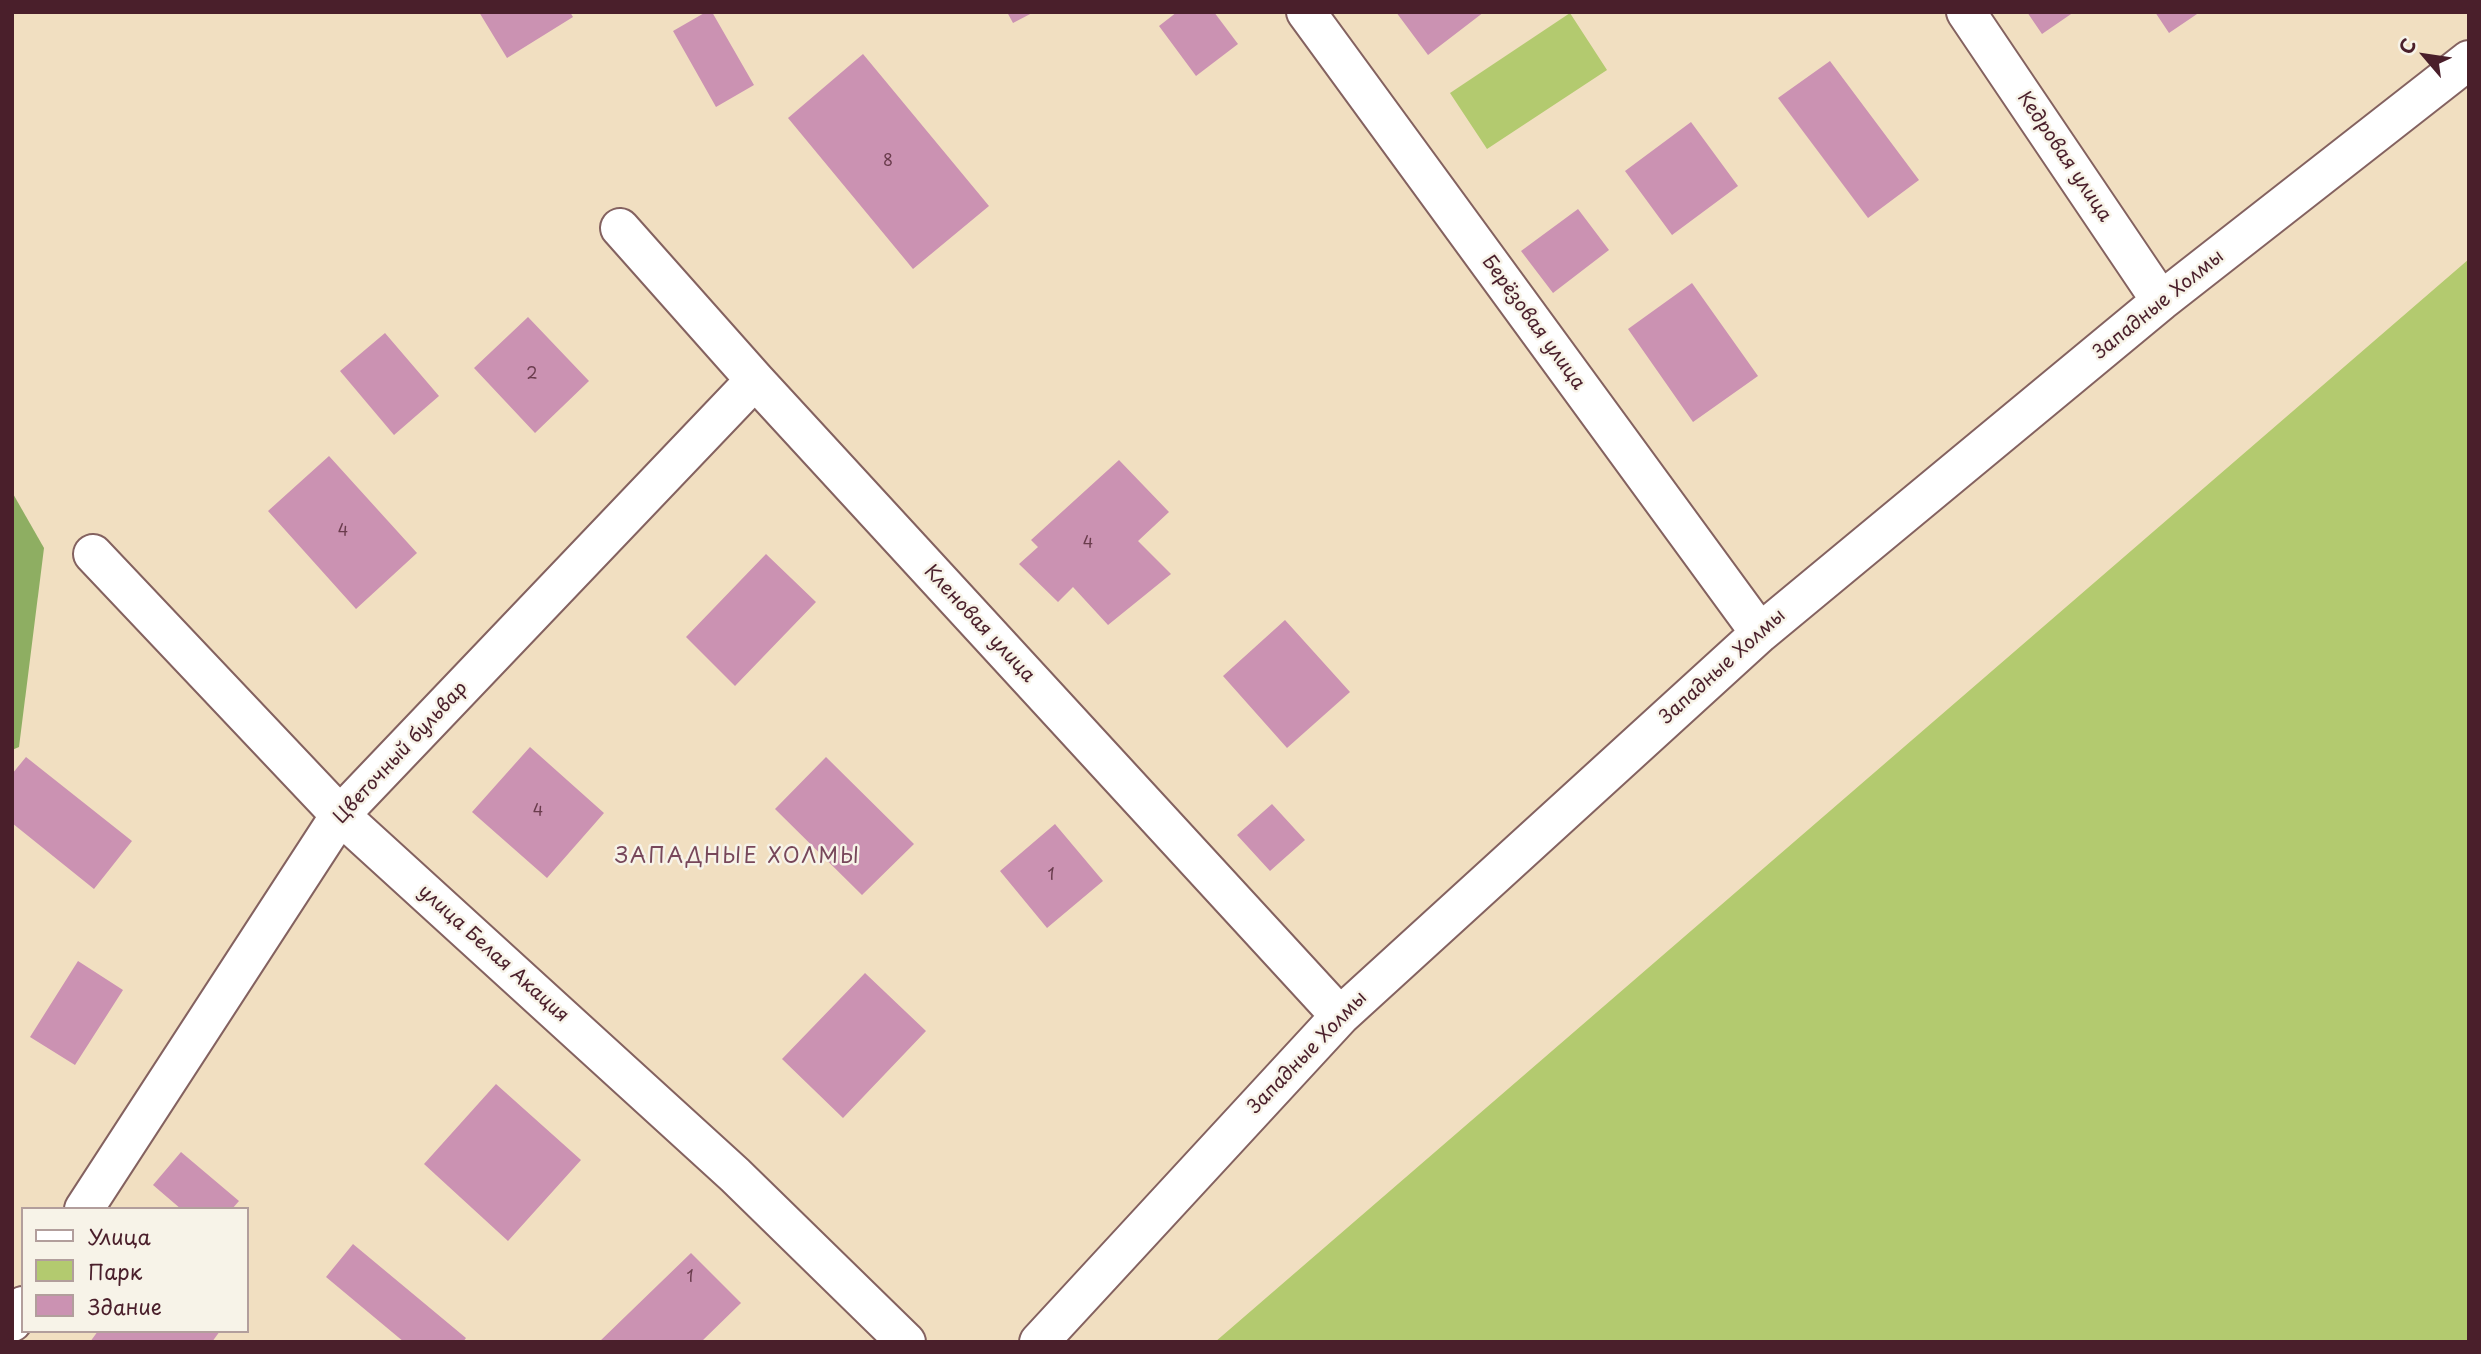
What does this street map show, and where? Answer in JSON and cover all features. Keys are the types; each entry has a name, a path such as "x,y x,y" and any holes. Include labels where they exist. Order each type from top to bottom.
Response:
{"street":[{"name":"Берёзовая улица","path":"1306,12 1760,633"},
{"name":"Кедровая улица","path":"1966,12 2161,302"},
{"name":"Западные Холмы","path":"1039,1342 1340,1016 1760,633 2161,302 2469,60"},
{"name":"Кленовая улица","path":"620,229 755,380 1340,1016"},
{"name":"Цветочный бульвар","path":"85,1207 340,815 755,380"},
{"name":"улица Белая Акация","path":"93,554 340,815 735,1175 906,1342"}],"green space":[{"path":"1570,13 1607,70 1487,149 1450,93"},
{"path":"2469,259 2469,1342 1215,1342"},
{"path":"12,492 44,548 19,747 12,750"}],"building":[{"path":"479,12 570,12 573,17 507,58"},
{"path":"706,12 712,12 754,85 716,107 673,31"},
{"path":"1007,12 1034,12 1013,23"},
{"path":"1177,12 1214,12 1238,44 1196,76 1159,26"},
{"path":"1396,12 1484,12 1428,55"},
{"path":"2027,12 2074,12 2042,34"},
{"path":"2155,12 2200,12 2169,33"},
{"path":"863,54 989,206 913,269 788,118"},
{"path":"1830,61 1919,180 1868,218 1778,98"},
{"path":"1691,122 1738,186 1672,235 1625,171"},
{"path":"1578,209 1609,250 1553,293 1521,251"},
{"path":"1692,283 1758,376 1693,422 1628,329"},
{"path":"528,317 589,381 535,433 474,368"},
{"path":"385,333 439,396 394,435 340,371"},
{"path":"329,456 417,553 356,609 268,511"},
{"path":"1119,460 1169,512 1138,541 1171,574 1108,625 1073,587 1058,602 1019,564 1038,547 1031,540"},
{"path":"766,554 816,602 735,686 686,637"},
{"path":"1285,620 1350,692 1287,748 1223,676"},
{"path":"530,747 604,813 547,878 472,812"},
{"path":"26,757 132,841 94,889 12,823 12,774"},
{"path":"826,757 914,844 862,895 775,809"},
{"path":"1272,804 1305,840 1270,871 1237,835"},
{"path":"1055,824 1103,881 1047,928 1000,871"},
{"path":"78,961 123,990 75,1065 30,1037"},
{"path":"865,973 926,1031 843,1118 782,1059"},
{"path":"496,1084 581,1160 508,1241 424,1164"},
{"path":"181,1152 239,1201 234,1207 179,1207 153,1185"},
{"path":"353,1244 466,1338 463,1342 404,1342 326,1277"},
{"path":"691,1253 741,1303 701,1342 599,1342"},
{"path":"97,1333 219,1333 212,1342 90,1342"}],"district":[{"name":"ЗАПАДНЫЕ ХОЛМЫ","path":"738,857"}]}
